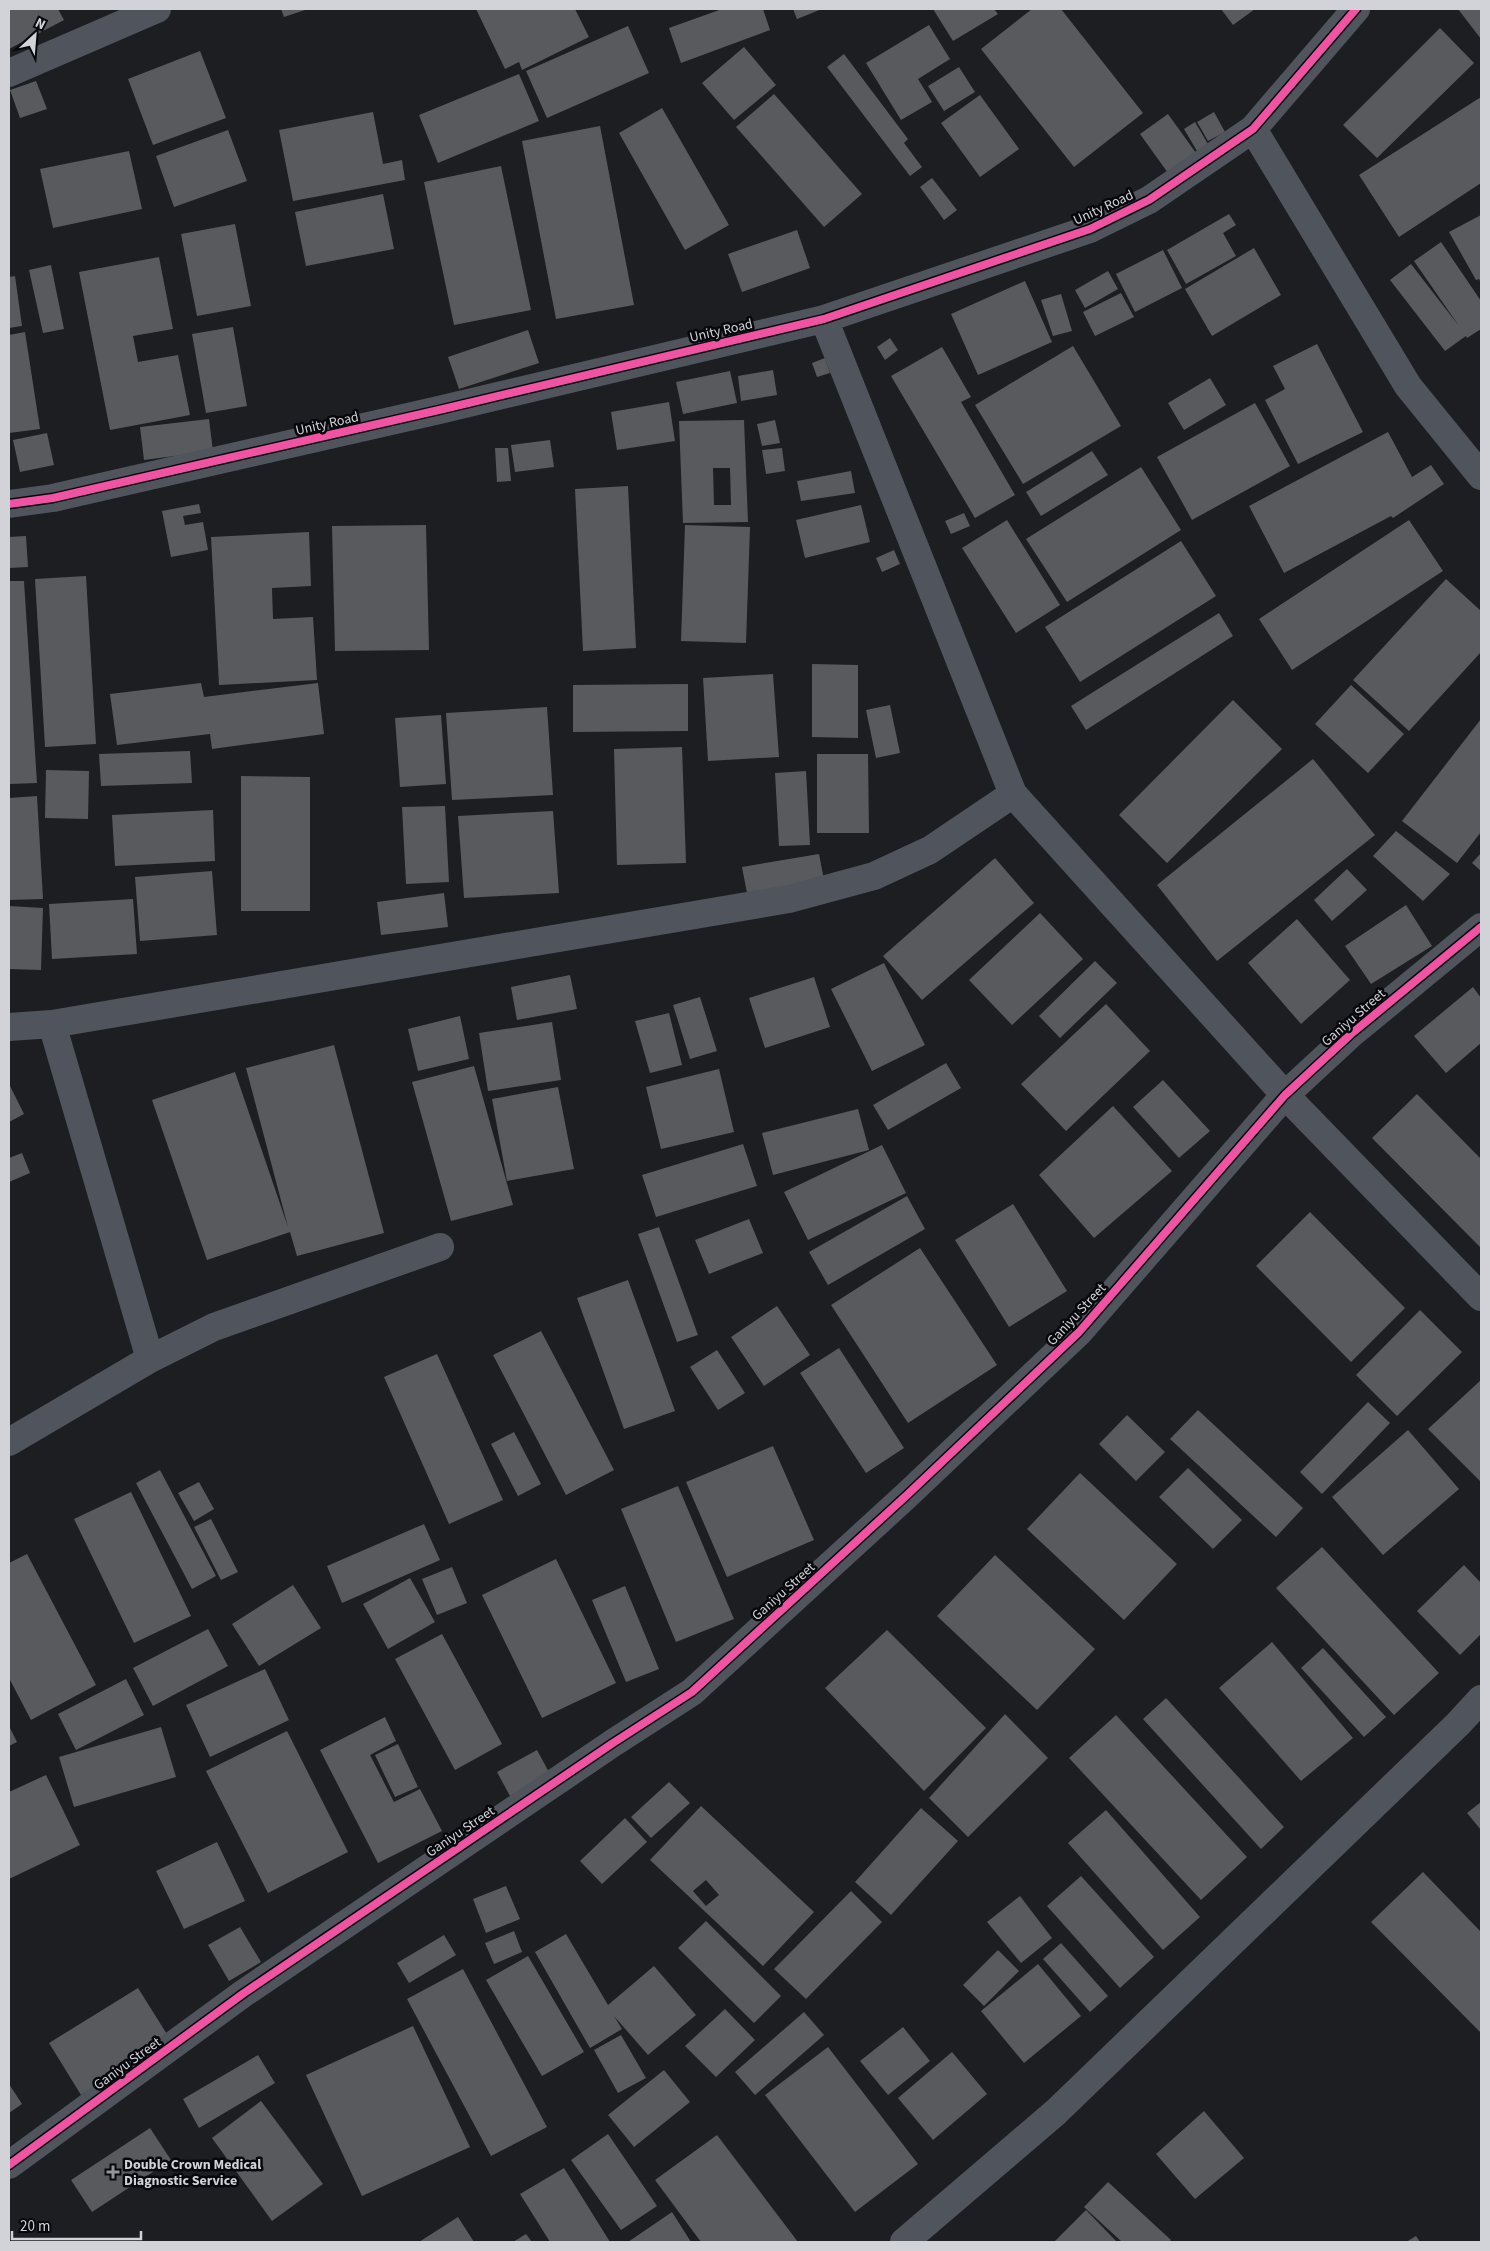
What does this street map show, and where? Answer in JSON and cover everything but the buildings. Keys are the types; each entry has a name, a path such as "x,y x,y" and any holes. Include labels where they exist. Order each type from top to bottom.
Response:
{"street":[{"path":"9,73 157,9"},
{"name":"Unity Road","path":"9,504 53,498 824,319 1090,229 1149,200 1253,129 1356,9"},
{"path":"1253,129 1408,386 1481,476"},
{"path":"824,319 1013,794 1285,1095 1481,1297"},
{"path":"9,1027 52,1024 788,900 874,876 930,850 1013,794"},
{"name":"Ganiyu Street","path":"9,2165 244,1993 613,1742 692,1692 900,1501 1079,1332 1285,1095 1350,1034 1481,927"},
{"path":"52,1024 150,1359"},
{"path":"9,1442 150,1359 214,1327 440,1246"},
{"path":"904,2242 1056,2112 1458,1724 1481,1699"}],"cycle path":[{"path":"9,504 53,498 439,410 824,319 1090,229 1149,200 1253,129 1356,9"},
{"path":"9,2165 244,1993 613,1743 692,1692 907,1495 1079,1332 1285,1095 1351,1034 1481,927"}],"place":[{"name":"Double Crown Medical Diagnostic Service","path":"113,2172"}]}
